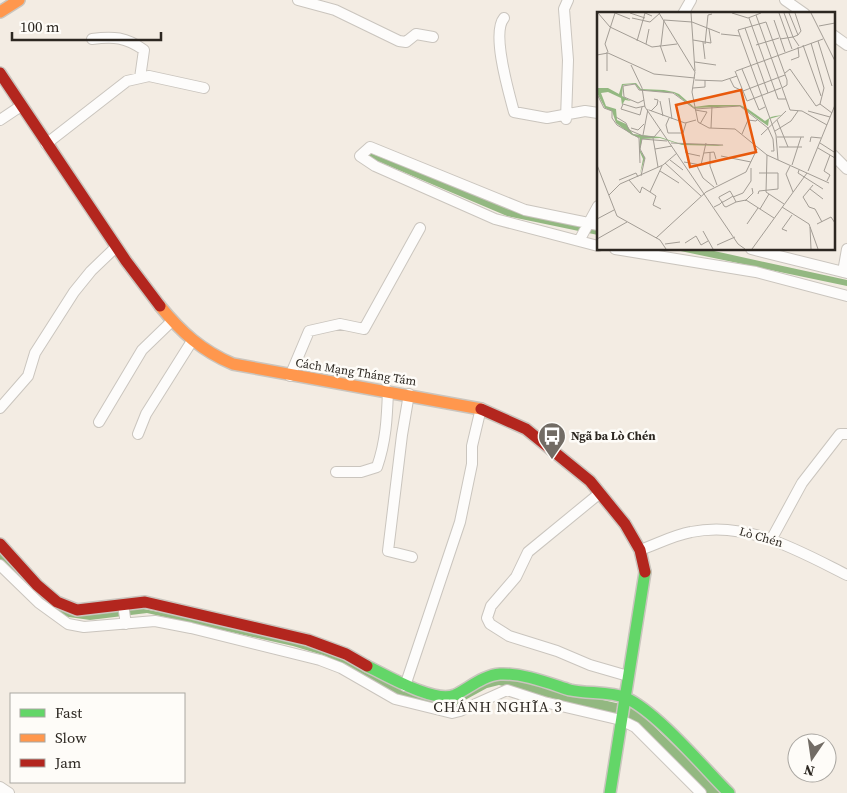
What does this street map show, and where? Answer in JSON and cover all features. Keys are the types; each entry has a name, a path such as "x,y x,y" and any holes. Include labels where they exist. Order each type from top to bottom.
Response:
{"main road":[{"path":"0,12 19,0"},
{"name":"Cách Mạng Tháng Tám","path":"0,74 116,247 172,321 192,340 214,356 233,364 290,376 409,394 481,408 526,429 570,463 600,493 625,524 640,550 645,574 621,719"},
{"path":"2,550 57,602 77,610 145,602 186,610 308,640 346,654 405,686 425,693 453,696 477,682 497,674 514,674 575,691 624,699 643,707 729,793"},
{"path":"610,793 621,719"}],"street":[{"path":"298,0 335,10 399,41 406,42 416,34 433,37"},
{"path":"566,116 568,60 564,9 568,0"},
{"path":"684,12 691,0"},
{"path":"785,0 802,12"},
{"path":"504,18 500,27 502,61 514,112 537,118 566,116 585,111 597,113"},
{"path":"92,39 112,36 131,40 144,50 140,78"},
{"path":"834,36 847,45"},
{"path":"46,144 127,81 149,76 204,88"},
{"path":"0,120 22,106"},
{"path":"592,224 525,210 370,147 360,156 375,166 495,219 597,246"},
{"path":"834,156 847,169"},
{"path":"580,239 592,224 597,209"},
{"path":"290,376 309,331 340,324 364,328 420,228"},
{"path":"0,408 28,376 36,353 74,292 91,270 116,247"},
{"path":"755,250 845,273 847,249"},
{"path":"621,250 756,272 847,296"},
{"path":"100,422 142,350 172,321"},
{"path":"138,434 146,414 192,340"},
{"path":"336,472 361,472 377,467 384,446 388,391"},
{"path":"409,394 402,435 388,551 412,557"},
{"path":"405,686 460,522 472,464 472,446 481,408"},
{"path":"771,540 802,483 840,434 847,434"},
{"path":"600,493 580,512 528,552 516,577 492,606 487,618 490,624 509,636 557,651 590,666 628,676"},
{"name":"Lò Chén","path":"640,550 691,532 736,529 787,545 847,575"},
{"path":"0,565 39,603 68,624 84,627 155,621 320,660 341,668 395,699 449,712 460,711 507,690 544,702 621,719 636,727 701,793"},
{"path":"123,604 126,624"},
{"path":"449,712 453,696"},
{"path":"0,787 9,793"}],"shaded area":[{"path":"370,153 501,205 597,227 597,235 507,216 366,155"},
{"path":"676,250 710,250 847,280 847,286"},
{"path":"0,552 56,602 128,606 295,638 439,699 500,677 634,707 723,793 704,793 631,721 591,708 499,685 487,688 454,706 438,707 388,692 326,656 293,646 147,613 90,620 62,616 0,563"}],"traffic: fast":[{"path":"610,793 645,572"},
{"path":"367,666 398,682 435,696 446,697 455,695 482,679 494,675 509,674 570,690 613,694 626,698 652,715 729,793"}],"traffic: slow":[{"path":"0,12 19,0"},
{"path":"160,306 193,340 211,353 233,364 481,409"}],"traffic: jam":[{"path":"0,73 126,261 160,306"},
{"path":"481,409 526,429 590,481 625,524 640,550 645,572"},
{"path":"0,544 37,585 57,602 77,610 145,602 308,640 346,654 367,666"}],"place":[{"name":"Ngã ba Lò Chén","path":"552,460"}],"district":[{"name":"CHÁNH NGHĨA 3","path":"498,707"}]}
